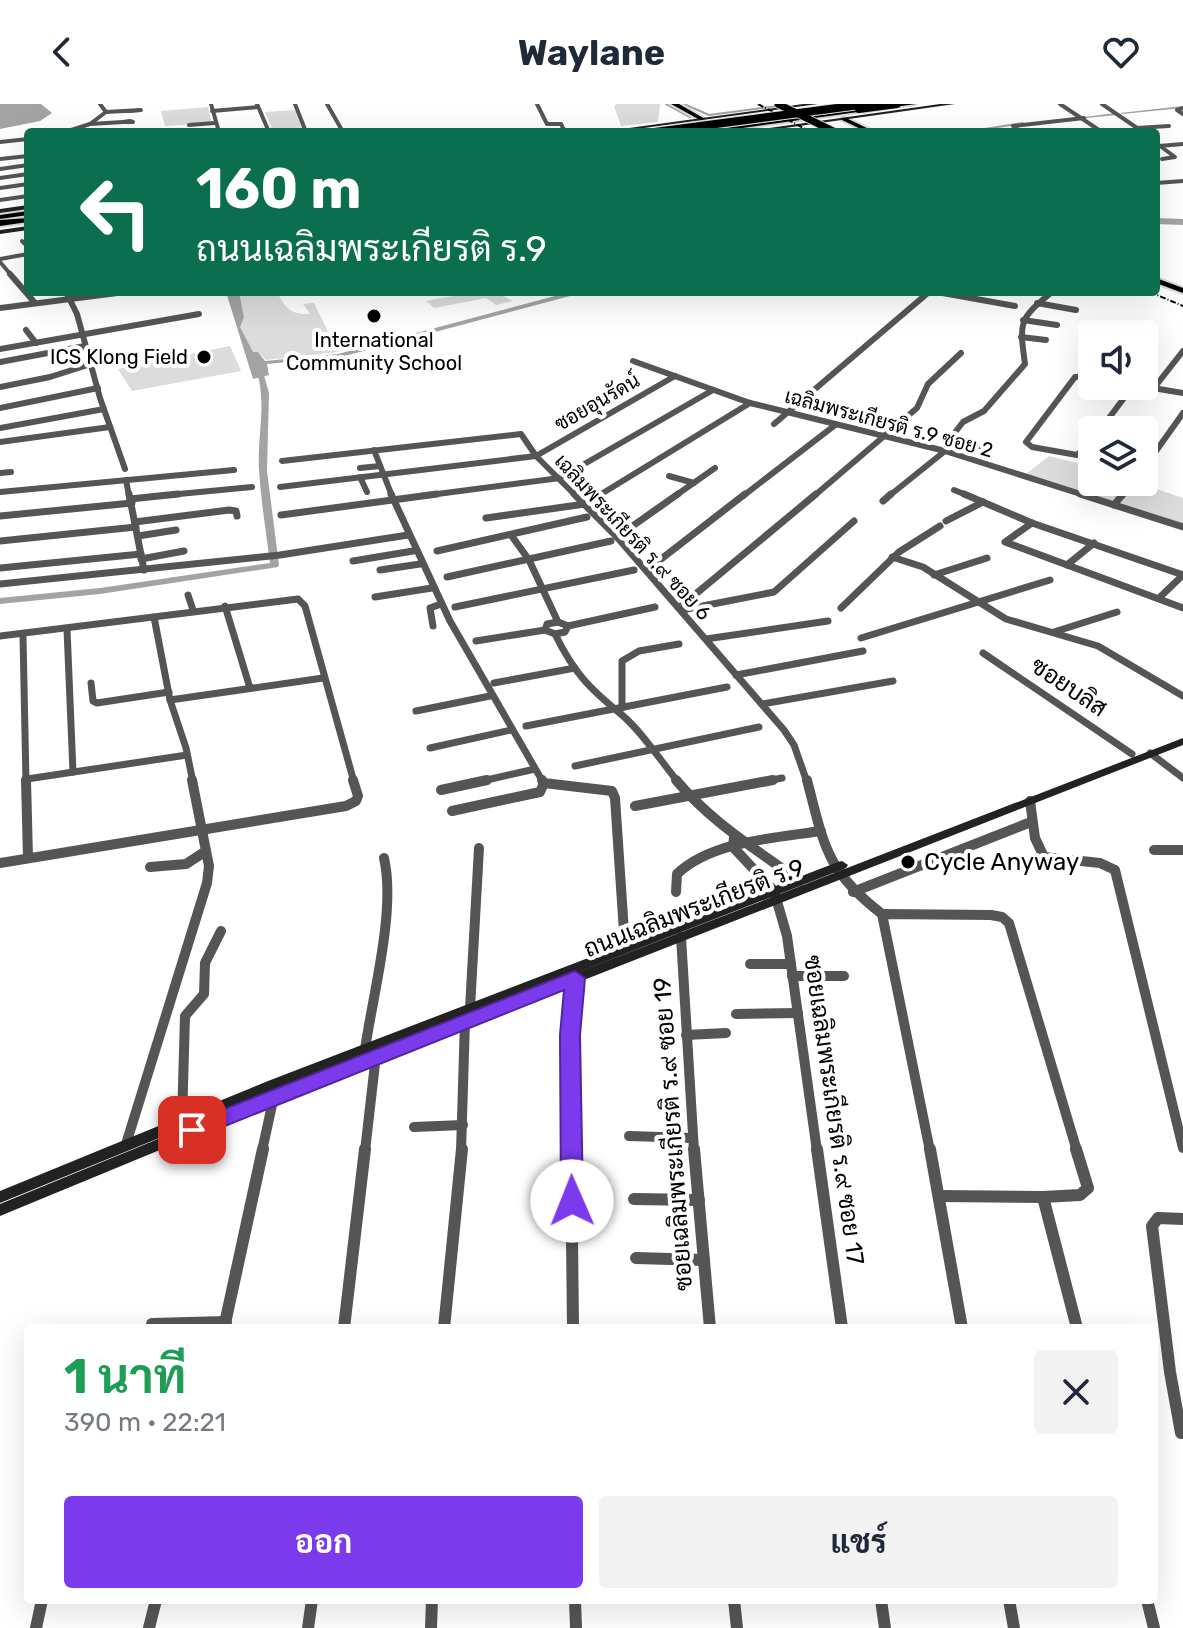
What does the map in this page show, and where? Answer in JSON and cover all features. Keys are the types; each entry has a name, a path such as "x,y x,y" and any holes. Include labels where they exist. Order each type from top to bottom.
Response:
{"highway":[{"path":"697,128 878,104"},
{"path":"716,128 897,104"},
{"path":"689,128 868,107"},
{"path":"0,221 24,218"}],"main road":[{"path":"674,104 702,119"},
{"path":"778,104 827,128"},
{"path":"789,104 837,128"},
{"path":"633,128 815,104"},
{"path":"677,128 860,104"},
{"path":"727,128 868,107 952,104"},
{"path":"775,128 911,107"},
{"path":"844,119 863,128"},
{"path":"1160,282 1183,291"},
{"path":"1160,290 1183,300"},
{"name":"ถนนเฉลิมพระเกียรติ ร.9","path":"0,1197 182,1121 681,937 775,896 1183,734"},
{"name":"ถนนเฉลิมพระเกียรติ ร.9","path":"1129,757 1183,741"},
{"name":"ถนนเฉลิมพระเกียรติ ร.9","path":"468,1015 625,947 775,896 799,881 838,871 1030,801 1073,780"},
{"name":"ถนนเฉลิมพระเกียรติ ร.9","path":"0,1210 274,1096 371,1052"}],"street":[{"path":"100,104 106,112"},
{"path":"211,104 216,128"},
{"path":"295,104 304,128"},
{"path":"327,104 341,128"},
{"path":"537,104 549,128"},
{"path":"1060,104 1097,128"},
{"path":"1102,104 1137,128 1169,126"},
{"path":"212,111 258,106 267,128"},
{"path":"90,124 106,112 131,111"},
{"path":"1016,128 1013,126 1084,118"},
{"path":"78,128 123,122"},
{"path":"189,125 215,123"},
{"path":"547,124 561,124 563,128"},
{"path":"0,142 24,139"},
{"path":"1160,145 1183,144"},
{"path":"1160,147 1175,158 1162,159"},
{"path":"1168,152 1183,151"},
{"path":"0,159 24,156"},
{"path":"0,169 24,166"},
{"path":"1,184 24,175"},
{"path":"1160,183 1183,181"},
{"path":"1,184 24,184"},
{"path":"0,200 24,197"},
{"path":"24,255 0,260 24,289"},
{"path":"29,296 35,303"},
{"path":"69,296 125,469"},
{"path":"0,308 94,296"},
{"path":"774,424 924,296"},
{"path":"959,296 1015,306"},
{"path":"983,447 961,441 953,435 963,422 984,411 1025,364 1021,337 1023,320 1047,296"},
{"path":"1037,303 1076,310"},
{"path":"0,349 199,314"},
{"path":"1023,320 1057,325"},
{"path":"26,330 36,343"},
{"path":"1021,337 1046,340"},
{"path":"0,362 85,346"},
{"path":"1158,383 1183,351"},
{"path":"681,609 909,416 928,384 961,353"},
{"name":"เฉลิมพระเกียรติ ร.9 ซอย 2","path":"633,361 750,403 945,451 1183,527"},
{"path":"0,387 50,377 91,364"},
{"name":"ซอยอุนรัดน์","path":"536,456 675,376"},
{"path":"1078,377 1026,442 1032,447 1078,454"},
{"path":"0,406 97,387"},
{"path":"1158,389 1183,393"},
{"path":"281,515 560,478 713,390"},
{"path":"486,518 585,504 750,403"},
{"path":"0,428 104,409"},
{"path":"1158,448 1183,413"},
{"path":"647,570 835,425"},
{"path":"0,442 110,427"},
{"name":"เฉลิมพระเกียรติ ร.๙ ซอย 6","path":"282,461 519,433 536,456 647,570 792,741 821,831 838,871 853,892 882,914"},
{"path":"374,450 413,551 490,696 544,783"},
{"path":"883,501 945,451"},
{"path":"360,468 381,469 536,456"},
{"path":"447,577 614,539 715,468"},
{"path":"280,487 360,477 381,469"},
{"path":"0,492 234,470"},
{"path":"0,473 11,472"},
{"path":"669,476 694,483"},
{"path":"360,477 367,492"},
{"path":"126,480 144,570"},
{"path":"0,516 252,487"},
{"path":"954,490 1032,523 1183,575 1159,598"},
{"path":"1114,505 1122,496"},
{"path":"841,608 917,536 983,502"},
{"path":"0,541 229,510 236,511 237,516"},
{"path":"437,551 587,517"},
{"path":"681,609 774,592 854,521"},
{"path":"1032,523 1005,542 1183,608"},
{"path":"138,536 176,530"},
{"path":"0,584 280,555 408,535"},
{"path":"511,535 529,560 558,622"},
{"path":"1067,565 1094,543"},
{"path":"0,568 184,551"},
{"path":"353,561 413,551"},
{"path":"892,557 934,575 1006,619 1098,646 1183,696"},
{"path":"934,575 987,558"},
{"path":"380,570 420,564"},
{"path":"455,607 634,570"},
{"path":"861,638 1050,580"},
{"path":"375,597 432,588"},
{"path":"188,595 193,610"},
{"path":"0,636 23,636 193,610 298,599 305,606 358,796 356,801 346,806 0,863"},
{"path":"433,626 430,608 441,604"},
{"path":"225,606 250,688"},
{"path":"545,630 547,624 558,622 568,626 655,607"},
{"path":"1054,632 1117,612"},
{"path":"126,1144 207,883 209,866 187,755 170,696 154,617"},
{"path":"706,639 828,621"},
{"path":"476,641 545,630 555,634 565,632 568,626"},
{"path":"67,629 73,772"},
{"path":"555,634 575,668 610,709"},
{"path":"23,636 28,858"},
{"path":"679,644 639,651 622,661 622,711 649,750 734,842 775,896"},
{"path":"736,675 863,651"},
{"name":"ซอยบลิส","path":"983,653 1129,757"},
{"path":"494,683 575,668"},
{"path":"91,683 93,701 97,703 323,678"},
{"path":"762,704 893,681"},
{"path":"526,726 610,709 622,711 727,687"},
{"path":"416,711 490,696"},
{"path":"575,766 759,727"},
{"path":"430,748 511,730"},
{"path":"1150,753 1183,778"},
{"path":"27,779 187,755"},
{"path":"441,790 535,769"},
{"path":"635,806 782,778"},
{"path":"452,811 540,792 544,783"},
{"path":"544,783 612,791 615,798 625,947"},
{"path":"1030,801 1031,822 1038,849 1044,857 1068,863 1100,862 1115,870 1183,1148"},
{"path":"853,892 1031,822"},
{"path":"676,892 674,883 683,868 734,842 749,843 821,831"},
{"path":"749,843 799,881"},
{"path":"444,1324 463,1125 479,848"},
{"path":"1154,850 1183,850"},
{"path":"150,867 186,864 206,851"},
{"path":"344,1324 387,905 389,880 384,858"},
{"name":"ซอยเฉลิมพระเกียรติ ร.๙ ซอย 17","path":"775,896 785,927 792,970 841,1324"},
{"path":"939,1196 1043,1197 1080,1195 1088,1188 1009,923 1002,917 991,915 882,914 939,1196 961,1324"},
{"path":"182,1121 185,1016 204,994 205,963 221,931"},
{"name":"ซอยเฉลิมพระเกียรติ ร.๙ ซอย 19","path":"681,937 693,1138 710,1324"},
{"path":"750,964 844,976"},
{"path":"573,1324 570,1035 575,978"},
{"path":"736,1014 798,1013"},
{"path":"686,1035 726,1033"},
{"path":"225,1324 274,1096"},
{"path":"414,1127 463,1125"},
{"path":"629,1136 693,1138"},
{"path":"1043,1197 1076,1324"},
{"path":"634,1199 699,1200"},
{"path":"1181,1433 1170,1372 1152,1226 1158,1218 1183,1219"},
{"path":"636,1258 704,1260"},
{"path":"36,1628 41,1604"},
{"path":"149,1628 155,1604"},
{"path":"308,1628 311,1604"},
{"path":"431,1628 432,1604"},
{"path":"575,1604 576,1628"},
{"path":"734,1604 737,1628"},
{"path":"882,1604 885,1628"},
{"path":"1010,1604 1014,1628"},
{"path":"1148,1604 1154,1628"}],"shaded area":[{"path":"0,104 41,104 52,113 40,121 0,129"},
{"path":"660,104 658,122 621,126 614,106"},
{"path":"208,107 212,123 165,126 161,111"},
{"path":"295,110 302,128 271,128 265,112"},
{"path":"227,296 240,296 244,317 240,327 253,352 258,352 265,361 338,354 555,296 570,296 341,357 267,364 269,375 253,379"},
{"path":"240,296 280,296 286,306 298,313 310,314 303,304 314,303 338,352 266,360 258,352 253,353 239,326 244,317"},
{"path":"453,296 504,296 513,301 496,305 486,298 434,308 426,301"},
{"name":"ICS Klong Field","path":"230,346 241,371 132,391 118,369"},
{"path":"1049,456 1078,463 1078,491 1026,474"},
{"path":"1158,489 1183,498 1183,525 1094,496 1158,496"}],"waterway":[{"path":"666,104 690,117"},
{"path":"684,104 709,115 778,106"},
{"path":"1122,113 1183,107"},
{"path":"1086,117 1115,114"},
{"path":"989,128 1023,123"},
{"path":"1160,221 1183,222"},
{"path":"0,601 100,591 275,565 263,471 266,393 258,365"}],"railway":[{"path":"758,104 803,128"},
{"path":"1159,296 1183,306"}],"place":[{"name":"International Community School","path":"374,316"},
{"name":"ICS Klong Field","path":"204,357"},
{"name":"Cycle Anyway","path":"908,862"}],"route":[{"path":"192,1130 575,978 570,1035 572,1201"}]}
